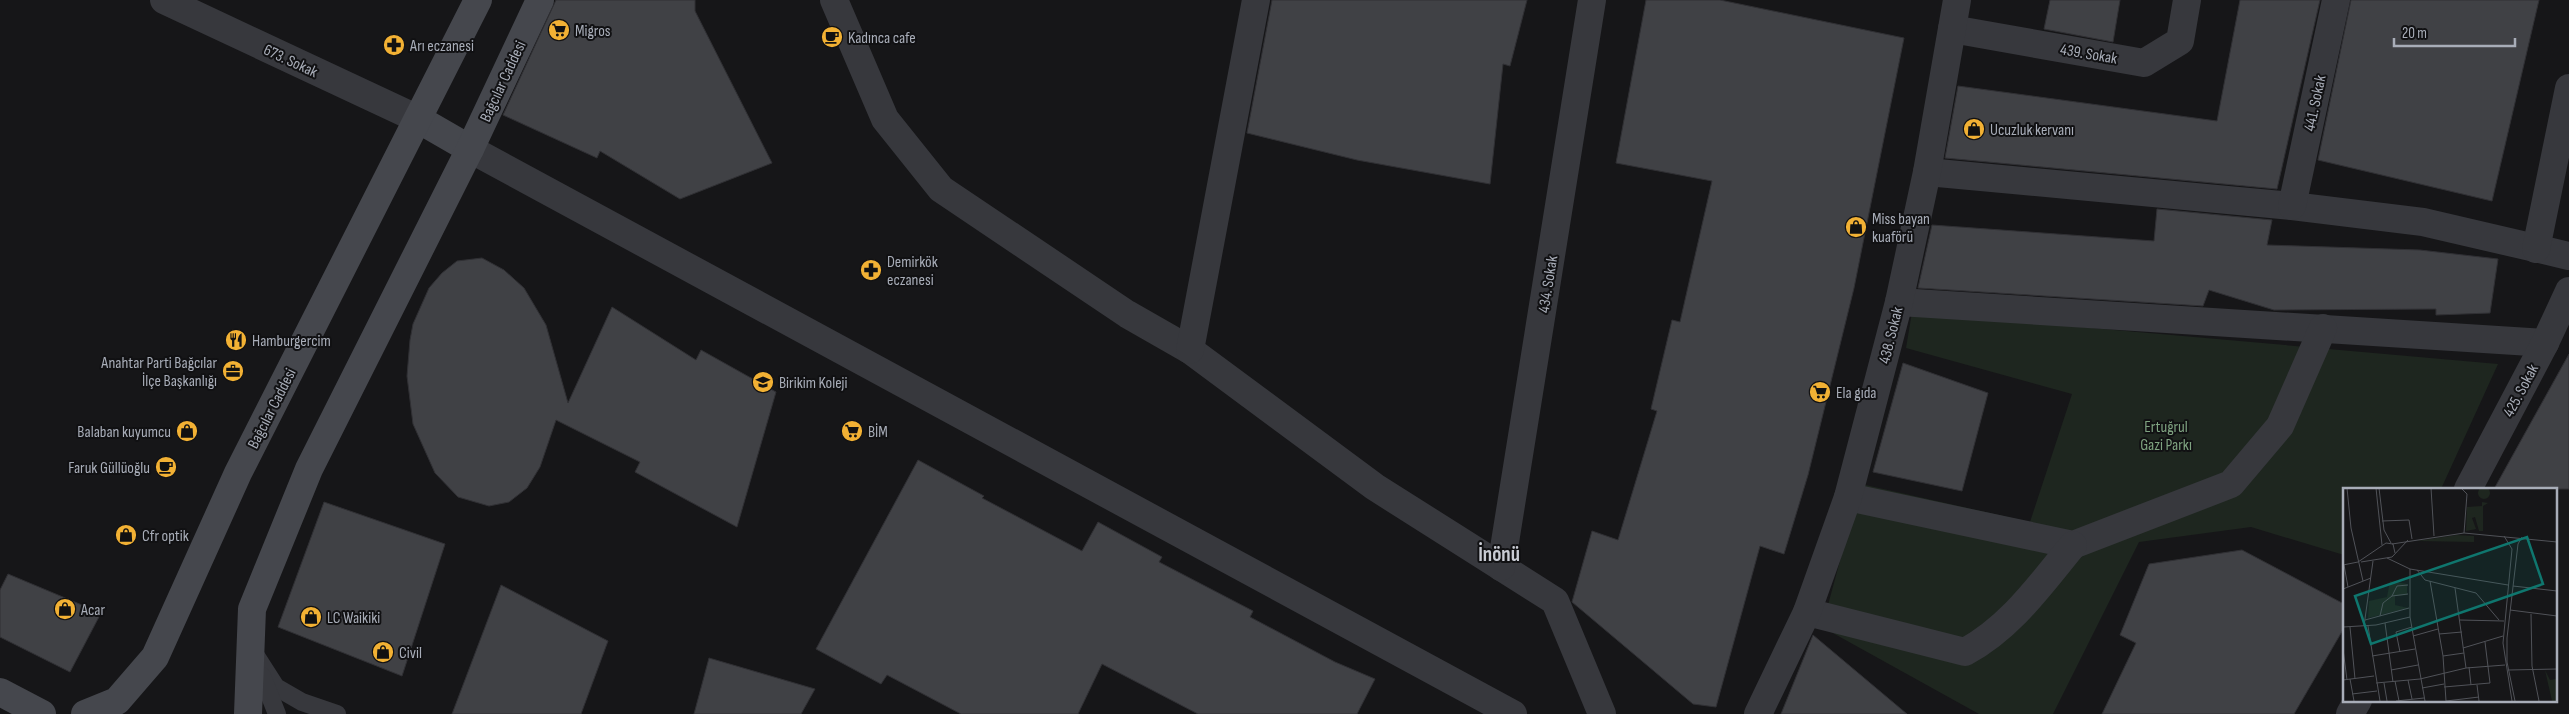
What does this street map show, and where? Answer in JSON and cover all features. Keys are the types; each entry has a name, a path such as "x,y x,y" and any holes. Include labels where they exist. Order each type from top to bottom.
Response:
{"main road":[{"name":"Bağcılar Caddesi","path":"85,714 117,701 154,657 238,473 478,0"},
{"name":"Bağcılar Caddesi","path":"248,714 252,609 309,469 470,149 540,0"},
{"path":"418,119 470,149"},
{"path":"0,692 42,714"}],"street":[{"name":"673. Sokak","path":"164,0 418,119"},
{"path":"834,0 885,119 941,189 1126,314 1190,350 1375,487 1555,600 1602,714"},
{"path":"1190,350 1256,0"},
{"name":"434. Sokak","path":"1501,567 1592,0"},
{"name":"438. Sokak","path":"1758,714 1807,612 1848,497 1898,302 1927,172 1957,0"},
{"name":"439. Sokak","path":"1952,29 2144,62 2180,41 2187,0"},
{"name":"441. Sokak","path":"2292,206 2336,0"},
{"path":"2536,249 2569,88"},
{"path":"470,149 1513,714"},
{"path":"1927,172 2292,206 2423,222 2569,256"},
{"name":"425. Sokak","path":"2469,488 2569,291"},
{"path":"1898,302 2544,343"},
{"path":"1807,612 1965,652 1986,640 2020,610 2073,544 2231,484 2280,426 2323,328"},
{"path":"1848,497 2073,544"},
{"path":"2350,714 2357,702"}],"lane":[{"path":"251,648 276,714"},
{"path":"251,648 276,687 302,702 337,714"}],"green space":[{"name":"Ertuğrul Gazi Parkı","path":"1912,312 2498,364 2441,488 2343,488 2343,555 2251,527 2139,542 2053,714 1979,714 1822,627 1861,484 2030,522 2072,394 1906,348"}],"building":[{"path":"556,0 695,0 695,11 772,163 680,199 600,151 597,158 503,115"},
{"path":"1272,0 1527,0 1510,66 1503,64 1490,184 1357,160 1247,133"},
{"path":"1646,0 1720,0 1904,38 1854,288 1808,475 1784,554 1760,546 1716,707 1693,704 1572,602 1592,531 1618,540 1657,411 1651,409 1672,320 1680,322 1712,181 1616,163"},
{"path":"2050,0 2120,0 2113,42 2044,29"},
{"path":"2240,0 2320,0 2277,189 1945,158 1958,86 2217,121"},
{"path":"2351,0 2539,0 2492,201 2318,160"},
{"path":"2157,209 2272,220 2267,245 2420,250 2498,259 2490,313 2436,315 2436,309 2274,310 2209,290 2203,306 1918,288 1932,225 2154,241"},
{"path":"482,258 504,270 524,288 546,325 568,403 612,307 696,360 701,350 776,392 737,527 635,472 640,462 556,420 540,467 527,488 509,502 489,506 458,497 435,473 413,424 407,376 413,324 429,288 442,273 457,261"},
{"path":"2569,354 2569,489 2495,488"},
{"path":"1903,363 1988,393 1962,491 1873,472"},
{"path":"918,460 984,496 982,498 1082,551 1098,522 1162,557 1159,562 1253,611 1250,617 1335,662 1375,679 1357,714 1198,714 1102,664 1078,714 961,714 887,675 881,684 816,649"},
{"path":"324,502 445,544 402,676 278,627"},
{"path":"2242,550 2343,603 2343,630 2294,714 2102,714 2136,643 2120,635 2149,564"},
{"path":"8,574 101,613 70,672 0,637 0,590"},
{"path":"501,585 608,641 581,714 452,714"},
{"path":"1813,635 1907,714 1781,714"},
{"path":"709,658 815,689 801,714 694,714"}],"place":[{"name":"Migros","path":"559,30"},
{"name":"Kadınca cafe","path":"832,37"},
{"name":"Arı eczanesi","path":"394,45"},
{"name":"Ucuzluk kervanı","path":"1974,129"},
{"name":"Miss bayan kuaförü","path":"1856,227"},
{"name":"Demirkök eczanesi","path":"871,270"},
{"name":"Hamburgercim","path":"236,340"},
{"name":"Anahtar Parti Bağcılar İlçe Başkanlığı","path":"233,371"},
{"name":"Birikim Koleji","path":"763,382"},
{"name":"Ela gıda","path":"1820,392"},
{"name":"Balaban kuyumcu","path":"187,431"},
{"name":"BİM","path":"852,431"},
{"name":"Faruk Güllüoğlu","path":"166,467"},
{"name":"Cfr optik","path":"126,535"},
{"name":"Acar","path":"65,609"},
{"name":"LC Waikiki","path":"311,617"},
{"name":"Civil","path":"383,652"}],"district":[{"name":"İnönü","path":"1499,554"}]}
